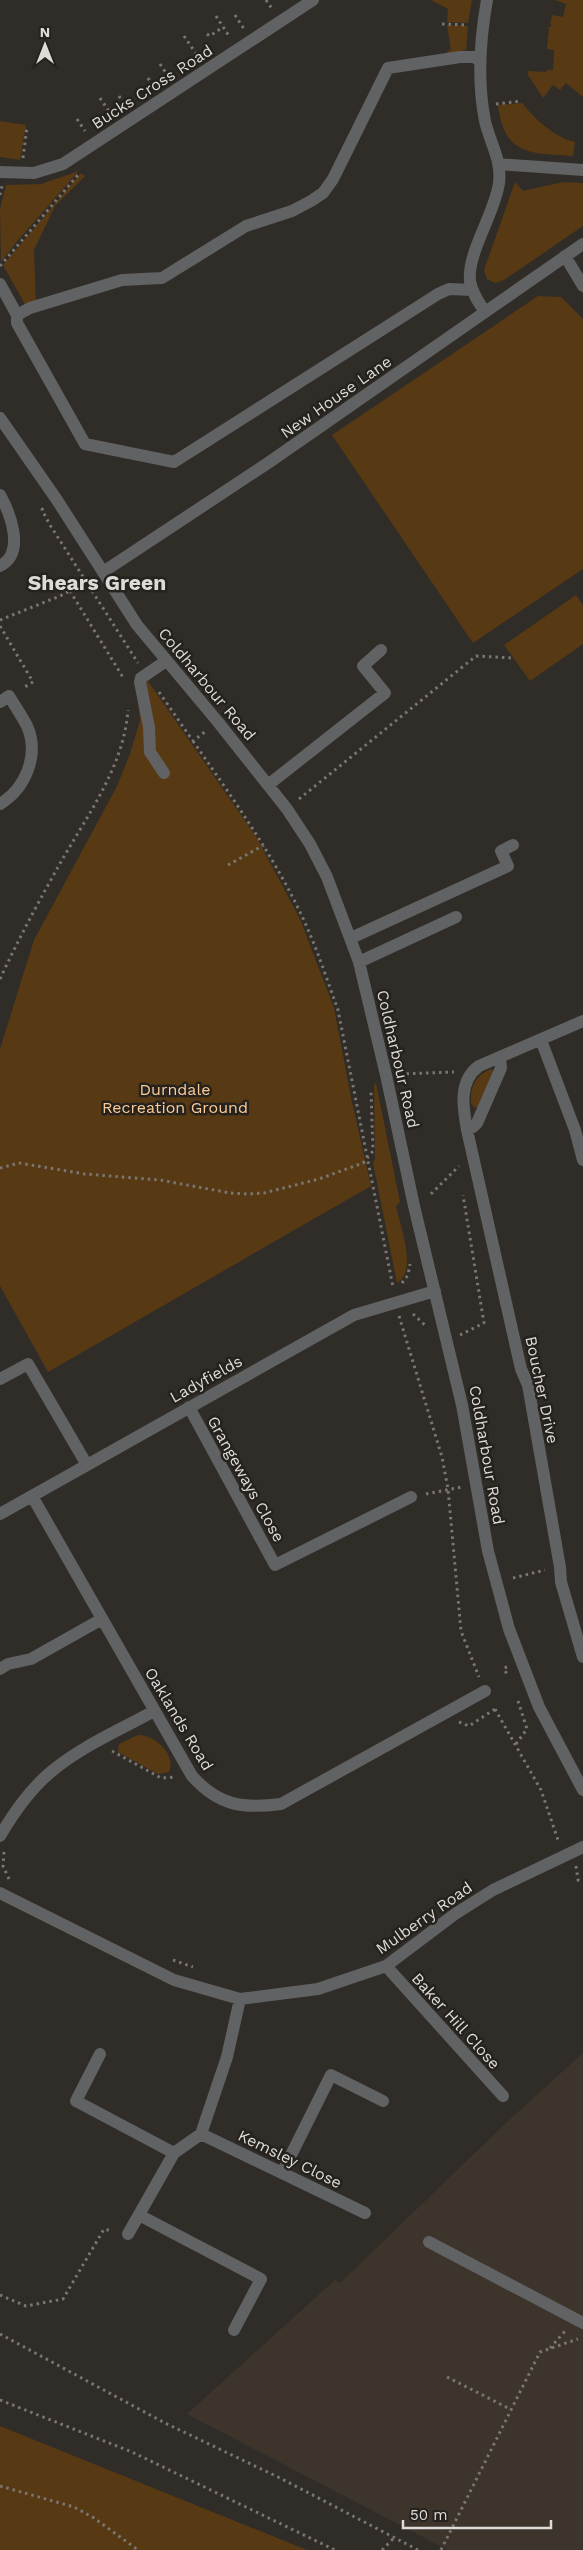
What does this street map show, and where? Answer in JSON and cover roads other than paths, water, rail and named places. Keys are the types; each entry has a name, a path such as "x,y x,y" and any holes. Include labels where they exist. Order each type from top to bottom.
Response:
{"street":[{"name":"Bucks Cross Road","path":"0,172 34,173 63,164 313,0"},
{"path":"485,312 472,290 471,271 498,190 499,164 485,120 480,61 487,0"},
{"path":"0,284 17,315 30,308 122,280 162,278 246,226 292,211 323,193 333,179 388,68 456,57 474,57 480,61"},
{"path":"499,164 583,170"},
{"name":"New House Lane","path":"103,572 277,458 583,244"},
{"path":"565,256 583,286"},
{"name":"New House Lane","path":"17,315 17,323 85,444 174,462 438,294 450,289 472,290"},
{"name":"Coldharbour Road","path":"0,418 137,625 287,809 310,844 327,877 359,962 414,1206 462,1406 475,1485 502,1604 520,1662 539,1708 583,1790"},
{"path":"0,495 9,512 12,525 11,553 7,561 0,566"},
{"path":"268,785 385,693 363,666 381,650"},
{"path":"164,773 150,752 149,727 140,682 141,678 166,661"},
{"path":"0,804 21,786 30,765 32,747 28,727 5,699"},
{"path":"351,938 508,866 501,851 513,845"},
{"path":"359,962 456,917"},
{"name":"Boucher Drive","path":"583,1021 479,1066 466,1080 463,1100 467,1130 521,1369 528,1386 560,1567 561,1582 583,1657"},
{"path":"541,1040 575,1130 583,1160"},
{"path":"467,1130 474,1126 479,1118 501,1068 500,1057"},
{"name":"Ladyfields","path":"0,1514 354,1315 435,1291"},
{"path":"0,1379 28,1364 87,1465"},
{"name":"Grangeways Close","path":"188,1407 275,1565 410,1497"},
{"name":"Oaklands Road","path":"32,1496 192,1776 204,1789 237,1806 256,1808 281,1804 485,1691"},
{"path":"0,1669 8,1664 31,1659 102,1619"},
{"path":"3,1842 15,1812 50,1772 66,1760 154,1711"},
{"name":"Mulberry Road","path":"0,1893 174,1980 240,1999 318,1990 386,1966 455,1914 493,1890 583,1847"},
{"name":"Baker Hill Close","path":"386,1966 503,2096"},
{"path":"128,2234 174,2153 201,2134 227,2057 240,1999"},
{"path":"100,2054 76,2101 174,2153"},
{"path":"282,2173 331,2075 383,2101"},
{"name":"Kemsley Close","path":"201,2134 366,2213"},
{"path":"138,2215 261,2279 234,2330"},
{"path":"429,2242 583,2323"}],"district":[{"name":"Shears Green","path":"97,582"}],"park label":[{"name":"Durndale Recreation Ground","path":"175,1098"}]}
